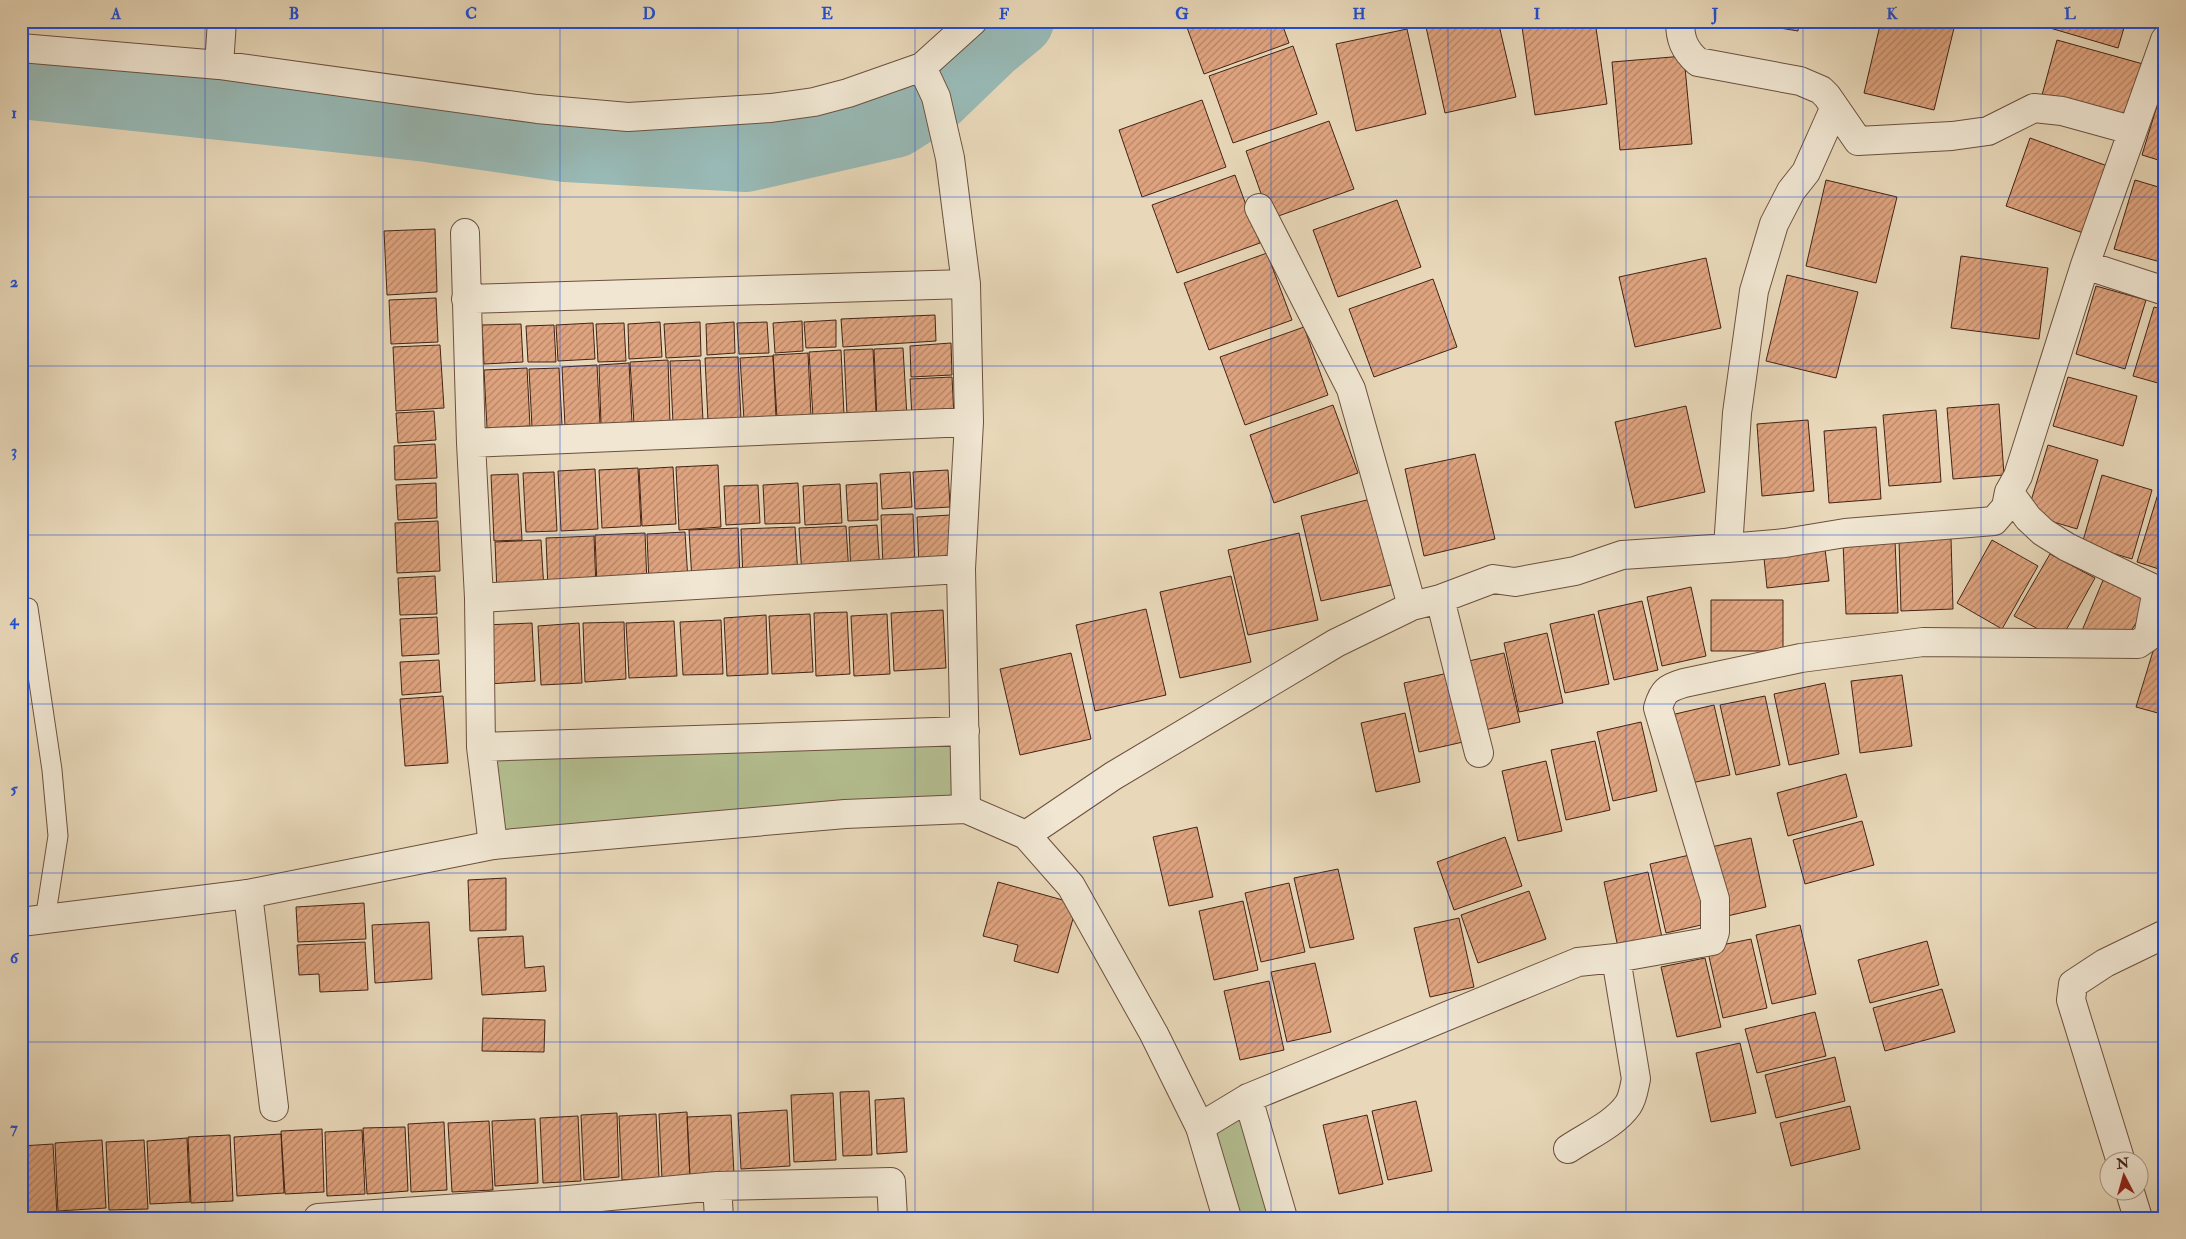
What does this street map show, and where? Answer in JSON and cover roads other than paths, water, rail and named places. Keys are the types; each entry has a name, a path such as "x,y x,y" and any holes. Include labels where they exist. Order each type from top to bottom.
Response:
{"street":[{"path":"219,65 222,21"},
{"path":"21,48 219,65 538,109 628,117 771,108 814,102 848,93 922,67 973,21"},
{"path":"1680,21 1688,54 1698,62 1800,81 1821,90 1858,142 1926,138 1988,131 2034,108 2062,111 2131,130"},
{"path":"1026,835 1130,766 1336,643 1412,606 1440,599 1493,579 1515,582 1575,571 1622,555 1785,543 1846,533 1994,521 2006,507 2009,492 2018,476 2085,265 2131,130 2161,56 2165,40"},
{"path":"922,67 936,97 950,158 966,284 969,422 961,569 966,809"},
{"path":"1728,548 1737,413 1754,291 1774,224 1792,191 1806,172 1834,109"},
{"path":"1259,208 1351,389 1412,606"},
{"path":"465,232 471,443 479,598 481,748 493,845"},
{"path":"2085,265 2165,291"},
{"path":"466,299 966,284"},
{"path":"471,443 969,422"},
{"path":"1200,1127 1248,1098 1563,967 1578,962 1616,958 1712,942 1715,932 1715,899 1658,708 1661,696 1668,688 1801,658 1923,642 2138,644 2148,637 2161,592 2067,547 2043,532 2028,518 2009,492"},
{"path":"479,598 961,569"},
{"path":"1440,599 1479,753"},
{"path":"481,748 965,731"},
{"path":"33,921 248,894 493,845 845,814 966,809 1026,835 1071,886 1154,1034 1200,1127 1227,1218"},
{"path":"248,894 274,1107"},
{"path":"2118,1152 2071,1000 2073,984 2105,963 2165,934"},
{"path":"1568,1148 1621,1113 1629,1104 1634,1093 1636,1079 1616,958"},
{"path":"1248,1098 1283,1218"},
{"path":"318,1218 547,1210 717,1186 891,1182 893,1218"},
{"path":"717,1186 719,1218"},
{"path":"2133,1202 2138,1218"}],"lane":[{"path":"28,608 52,770 58,836 33,921"}],"waterway":[{"path":"21,84 428,127 566,147 746,157 895,123 936,97 990,45 1019,21"}]}
